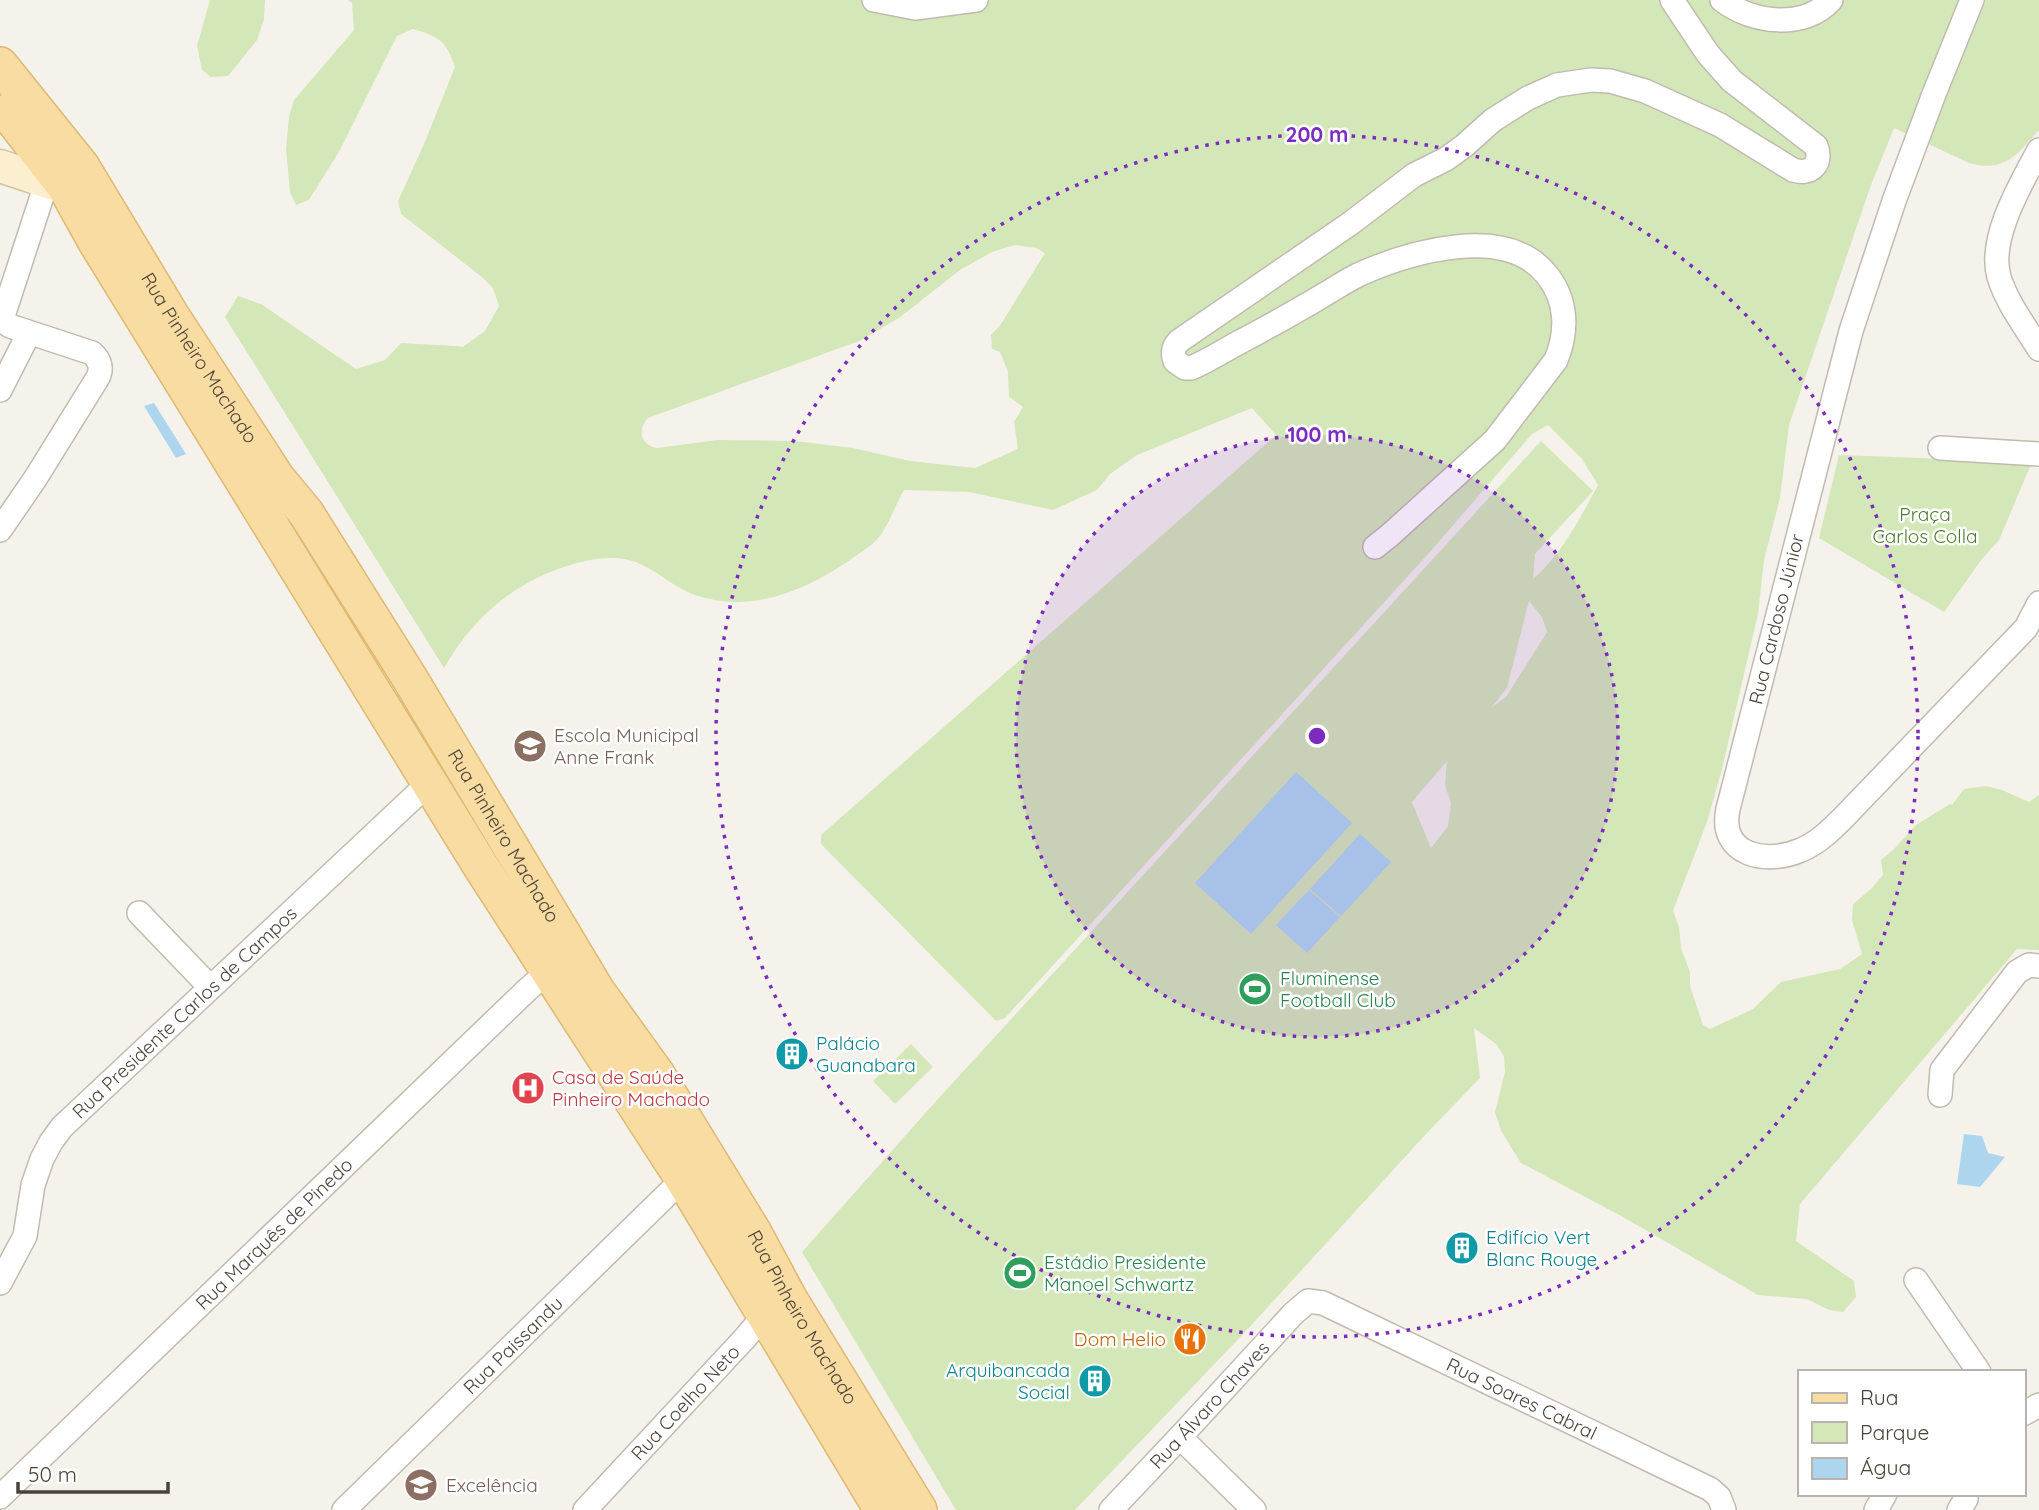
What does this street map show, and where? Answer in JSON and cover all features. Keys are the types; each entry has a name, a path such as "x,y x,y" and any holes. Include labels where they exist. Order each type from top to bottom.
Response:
{"main road":[{"path":"0,65 65,179"},
{"path":"0,104 65,179"},
{"name":"Rua Pinheiro Machado","path":"65,179 96,242 480,864 683,1179 777,1307 919,1510"},
{"name":"Rua Pinheiro Machado","path":"65,179 178,327 277,478 306,513 410,677 597,991 663,1084 754,1233 777,1307 882,1510"}],"street":[{"path":"874,0 915,8 976,0"},
{"path":"1375,547 1495,440 1556,360 1561,348 1564,321 1559,296 1546,273 1525,256 1499,247 1468,246 1435,250 1387,263 1355,276 1192,368 1185,368 1175,361 1175,345 1351,223 1414,175 1446,159 1493,120 1528,98 1557,85 1591,80 1628,85 1720,125 1793,170 1805,172 1815,167 1819,157 1816,146 1732,81 1708,54 1672,0"},
{"path":"1721,0 1751,16 1785,19 1808,16 1831,0"},
{"name":"Rua Cardoso Júnior","path":"1972,0 1894,201 1851,331 1725,821 1733,845 1754,855 1780,856 1799,851 1822,838 2026,628 2039,603"},
{"path":"2039,150 2010,209 1997,254 2000,278 2007,297 2039,349"},
{"path":"0,166 65,179 3,311 7,324 92,353 100,363 100,374 0,530"},
{"path":"0,390 29,333"},
{"path":"1940,448 2039,454"},
{"name":"Rua Presidente Carlos de Campos","path":"0,1283 25,1236 33,1185 42,1159 62,1127 430,782"},
{"path":"139,913 210,987"},
{"path":"1940,1095 1942,1070 1992,1004 2017,972 2029,965 2039,966"},
{"name":"Rua Marquês de Pinedo","path":"0,1497 549,971"},
{"name":"Rua Paissandu","path":"344,1510 683,1179"},
{"path":"1916,1280 1978,1370"},
{"name":"Rua Álvaro Chaves","path":"1111,1510 1308,1301"},
{"name":"Rua Soares Cabral","path":"1308,1301 1323,1303 1710,1489 1719,1497 1724,1510"},
{"name":"Rua Coelho Neto","path":"585,1510 777,1307"},
{"path":"1180,1437 1254,1510"}],"green space":[{"path":"210,0 265,0 264,19 257,40 228,76 211,77 202,70 197,46"},
{"path":"348,0 2039,0 2039,130 2031,139 2009,160 1992,166 1969,163 1894,128 1871,185 1789,425 1780,498 1764,560 1758,614 1722,769 1707,822 1673,911 1679,927 1681,948 1690,972 1690,986 1703,1025 1710,1029 1753,1009 1781,982 1840,969 1862,954 1852,920 1853,904 1883,875 1881,860 1916,825 1952,805 1964,789 1986,786 2029,802 2039,795 2039,950 2017,949 1800,1204 1796,1241 1854,1281 1856,1297 1843,1312 1829,1310 1807,1299 1758,1295 1623,1217 1521,1163 1501,1131 1495,1112 1505,1072 1504,1056 1496,1044 1474,1028 1480,1078 1246,1331 1075,1510 956,1510 802,1252 937,1100 1541,441 1593,491 1535,554 1533,579 1562,547 1598,485 1582,459 1548,425 1532,434 1429,553 1005,1018 996,1021 821,844 821,835 1276,435 1252,408 1137,455 1110,474 1097,490 1053,510 969,492 904,490 882,533 869,546 815,581 796,590 756,600 736,602 695,595 643,565 625,559 588,560 547,573 496,605 467,634 444,668 225,317 238,296 261,304 356,369 385,360 401,343 463,347 485,331 499,306 493,288 482,277 401,214 398,201 455,67 445,46 430,35 413,29 397,36 340,150 309,200 296,205 290,192 286,149 289,117 294,100 354,30 352,3","holes":["1015,245 1036,248 1045,253 1001,324 991,335 992,349 1000,352 1008,372 1009,397 1023,407 1014,422 1018,449 975,468 910,461 853,448 795,441 717,440 657,448 644,440 642,427 648,418 859,341 899,318 960,270 992,252","1529,601 1542,617 1547,632 1506,697 1491,708 1507,688","1447,761 1445,785 1451,803 1448,826 1431,848 1412,802"]},
{"name":"Praça Carlos Colla","path":"1839,455 2032,462 1999,540 1944,612 1819,538"},
{"path":"911,1044 933,1067 895,1104 873,1081"}],"water":[{"path":"154,403 186,454 176,458 144,406"},
{"path":"1296,772 1352,823 1251,934 1195,883"},
{"path":"1360,834 1391,862 1341,916 1310,889"},
{"path":"1309,890 1340,917 1307,953 1276,925"},
{"path":"1964,1134 1982,1136 1988,1153 2005,1157 1980,1187 1957,1184"}],"place":[{"name":"Escola Municipal Anne Frank","path":"530,746"},
{"name":"Fluminense Football Club","path":"1255,989"},
{"name":"Palácio Guanabara","path":"792,1054"},
{"name":"Casa de Saúde Pinheiro Machado","path":"528,1088"},
{"name":"Edifício Vert Blanc Rouge","path":"1462,1248"},
{"name":"Estádio Presidente Manoel Schwartz","path":"1020,1273"},
{"name":"Dom Helio","path":"1190,1339"},
{"name":"Arquibancada Social","path":"1095,1381"},
{"name":"Excelência","path":"421,1485"}]}
